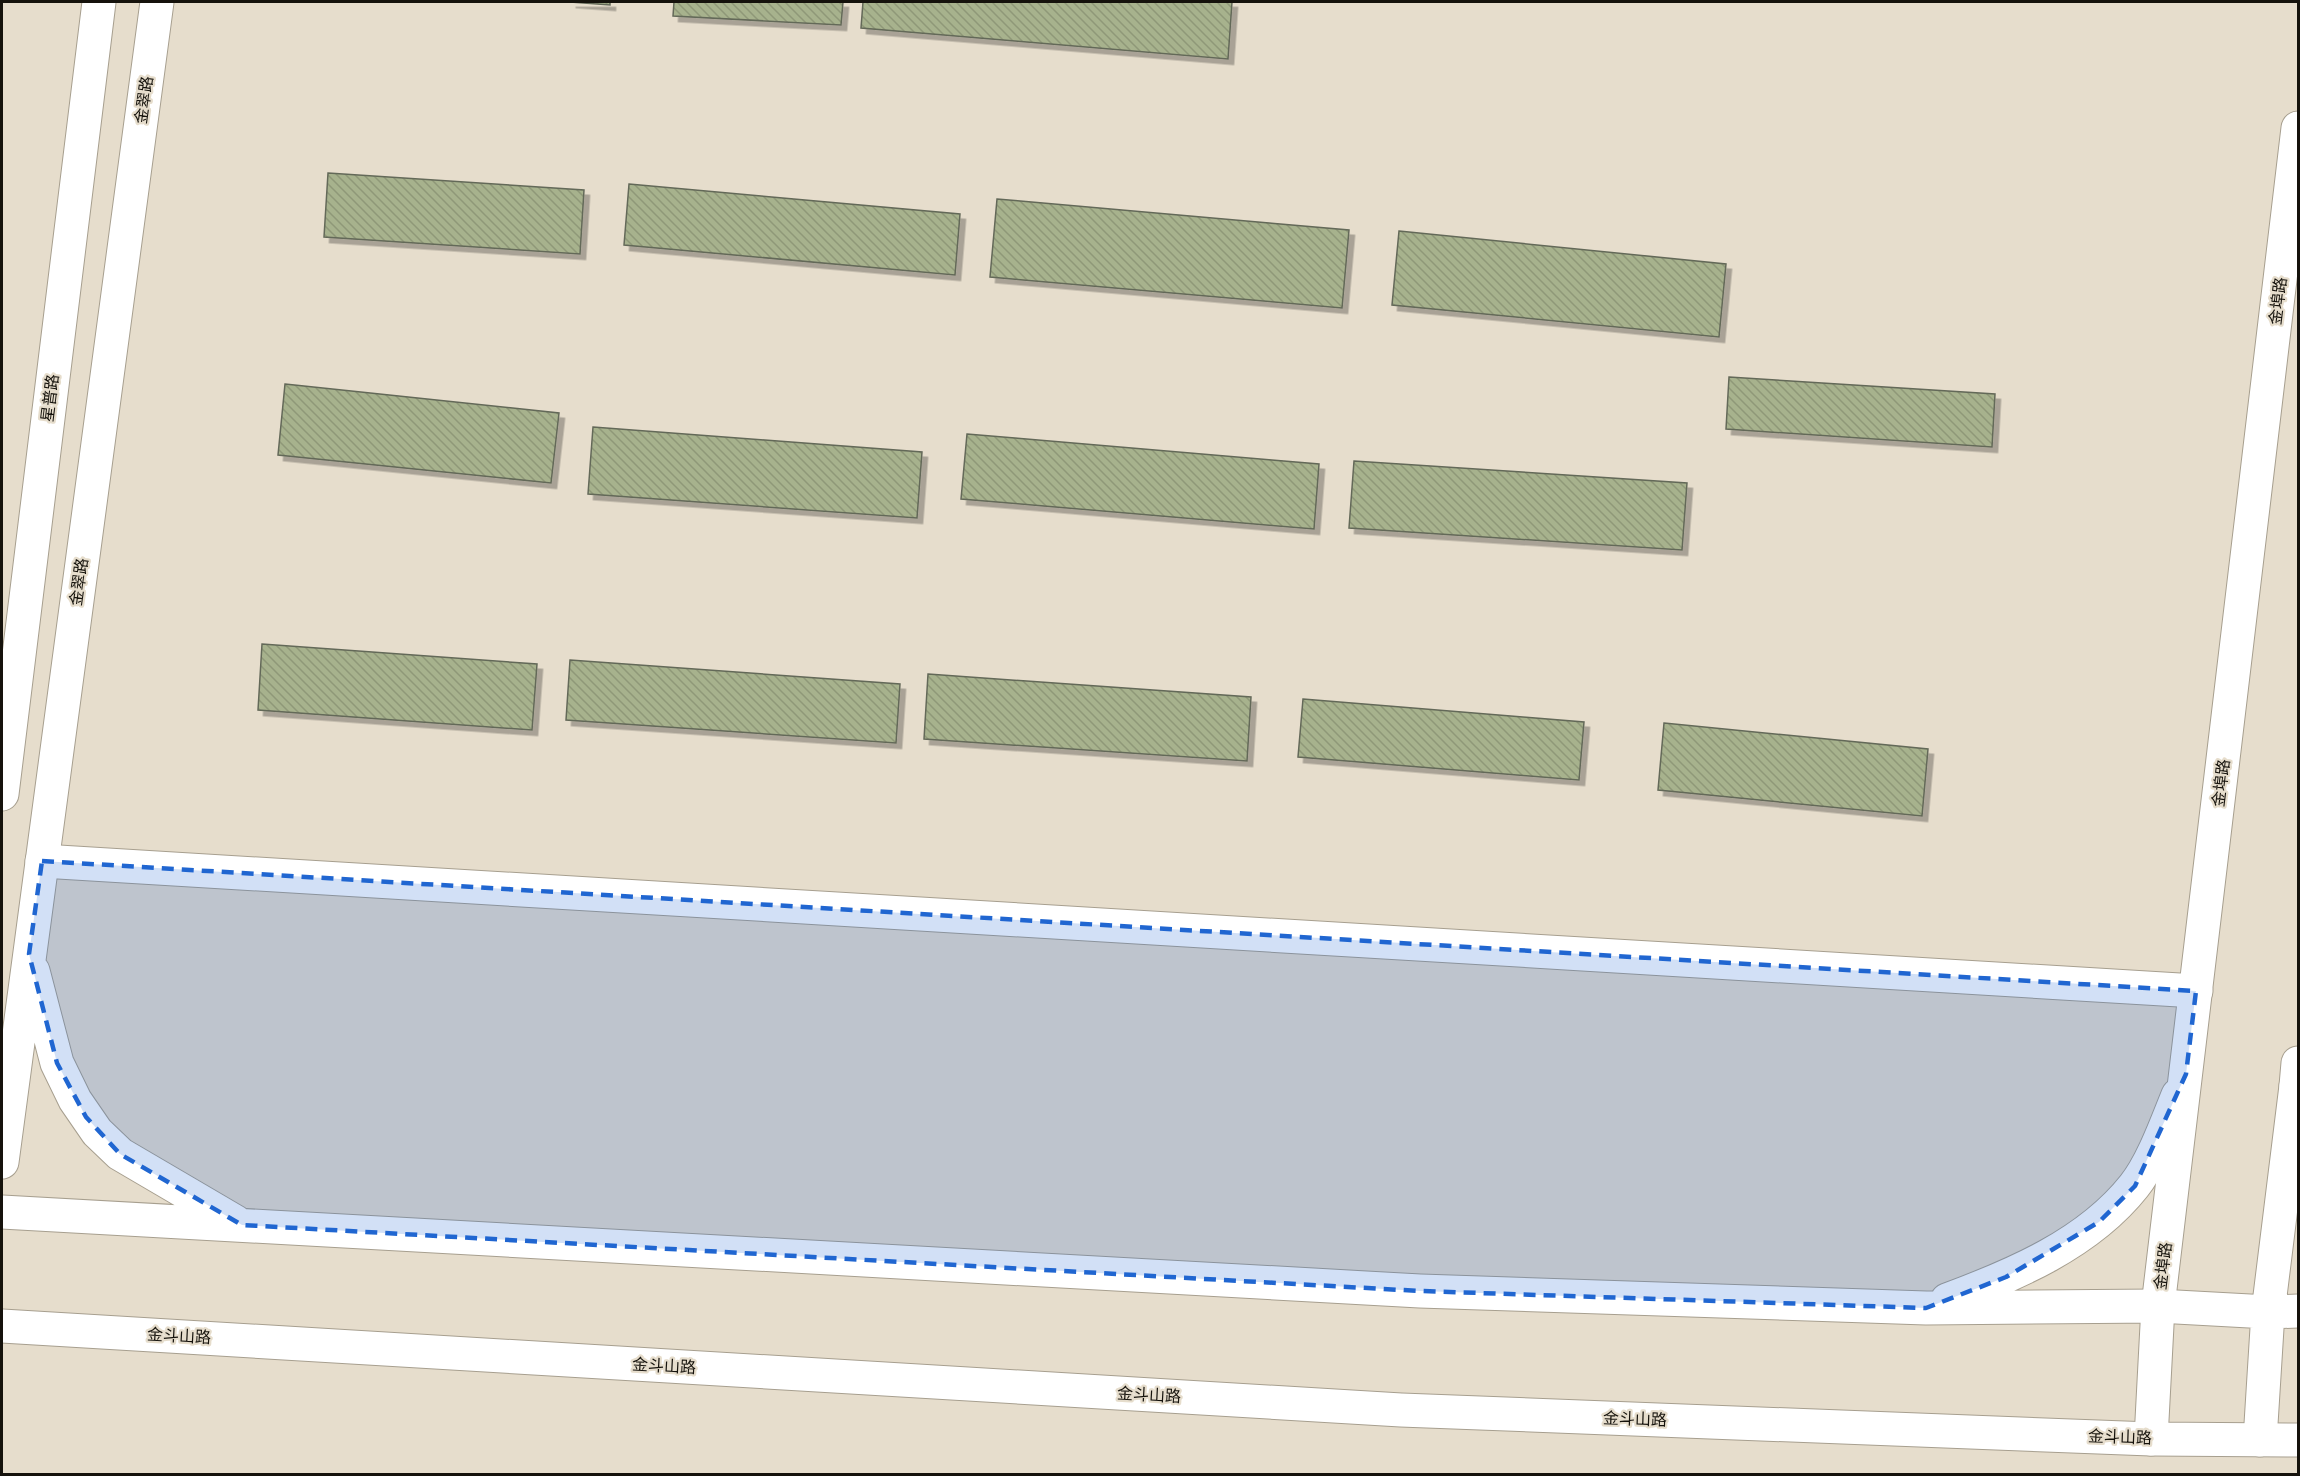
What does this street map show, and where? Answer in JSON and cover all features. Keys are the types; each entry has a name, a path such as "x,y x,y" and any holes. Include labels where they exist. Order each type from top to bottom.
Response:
{"main road":[{"name":"星普路","path":"2,794 99,2"},
{"name":"金翠路","path":"2,1162 157,2"},
{"name":"金埠路","path":"2151,1439 2158,1306 2298,128"},
{"path":"42,861 2196,991"},
{"path":"29,954 57,1063 86,1117 120,1154 242,1226"},
{"path":"1926,1308 2006,1277 2055,1250 2098,1222 2135,1186 2161,1138 2186,1074"},
{"path":"2260,1440 2283,1311 2298,1081"},
{"path":"2,1212 1420,1291 1926,1308 2158,1306 2283,1311"},
{"name":"金斗山路","path":"2,1326 1389,1409 2151,1439 2298,1440"}],"highlighted area":[{"path":"42,861 2196,991 2186,1074 2135,1186 2099,1222 2006,1277 1926,1308 1420,1291 242,1225 120,1154 86,1117 57,1063 29,954"}],"building":[{"path":"570,2 610,2 610,5"},
{"path":"674,2 843,2 841,25 673,16"},
{"path":"863,2 1232,2 1228,59 861,28"},
{"path":"328,173 584,190 580,254 324,237"},
{"path":"629,184 960,214 955,275 624,245"},
{"path":"997,199 1349,230 1342,308 990,277"},
{"path":"1399,231 1726,264 1719,337 1392,305"},
{"path":"1729,377 1995,394 1992,447 1726,429"},
{"path":"285,384 559,413 551,483 278,455"},
{"path":"593,427 922,452 917,518 588,494"},
{"path":"967,434 1319,464 1314,529 961,499"},
{"path":"1354,461 1687,483 1682,550 1349,528"},
{"path":"262,644 537,664 532,730 258,710"},
{"path":"570,660 900,684 896,743 566,720"},
{"path":"928,674 1251,697 1247,761 924,739"},
{"path":"1303,699 1584,722 1579,780 1298,757"},
{"path":"1664,723 1928,749 1922,816 1658,790"}]}
